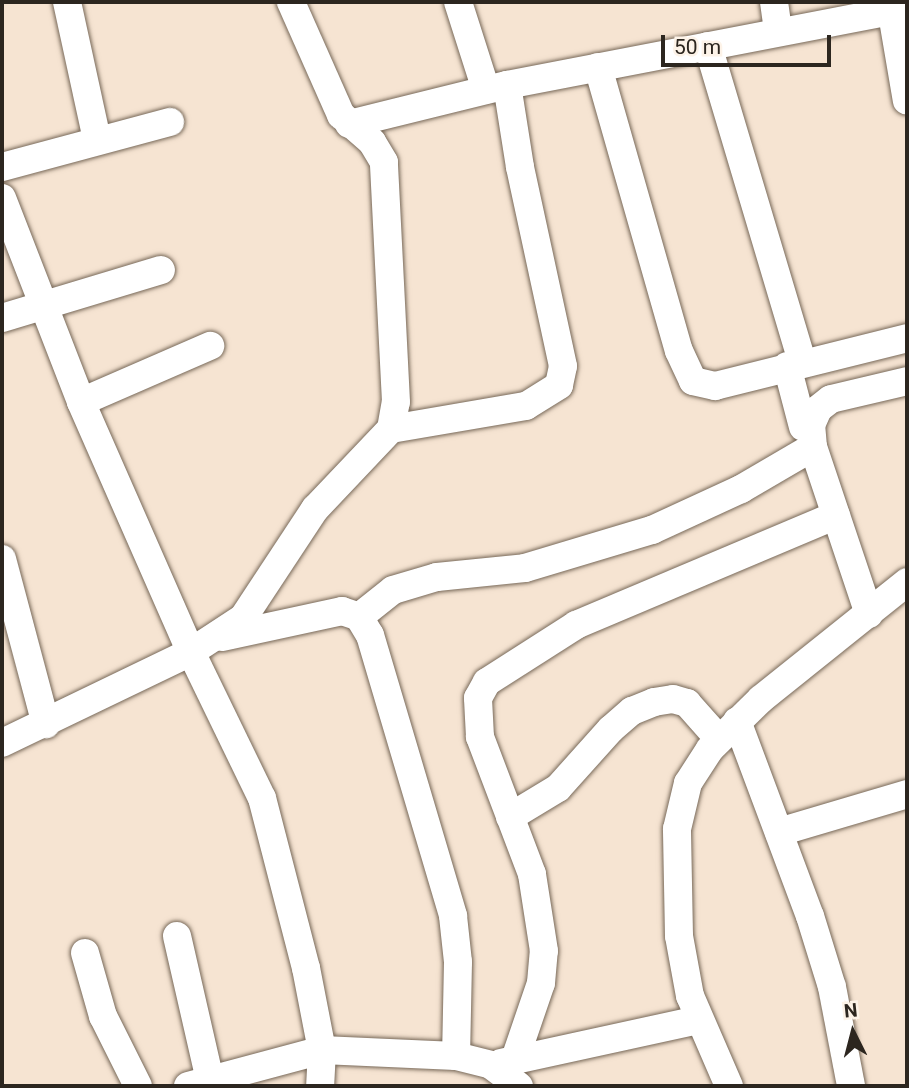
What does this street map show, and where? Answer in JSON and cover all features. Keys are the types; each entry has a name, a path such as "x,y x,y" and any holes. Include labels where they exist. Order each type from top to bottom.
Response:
{"street":[{"path":"67,2 97,140"},
{"path":"2,743 46,724 219,637 257,602 315,509 391,429 396,402 386,176 380,153 349,124 291,2"},
{"path":"391,429 526,406 559,385 563,366 497,87 457,2"},
{"path":"774,2 778,32"},
{"path":"349,124 497,87 897,7 907,96"},
{"path":"708,46 795,364 808,437 869,614"},
{"path":"598,67 686,371 693,381 715,386 907,338"},
{"path":"2,167 170,122"},
{"path":"2,198 82,402 191,652 262,798 306,968 322,1050 320,1086"},
{"path":"2,318 161,270"},
{"path":"82,402 210,346"},
{"path":"359,617 386,594 437,577 525,568 652,530 741,489 808,437 818,410 831,399 907,381"},
{"path":"508,1070 541,983 544,951 532,874 480,737 478,698 486,682 576,625 836,515"},
{"path":"2,559 46,724"},
{"path":"729,1086 699,1020 679,936 677,829 688,783 728,730 907,582"},
{"path":"219,637 342,611 359,617 378,656 453,916 458,962 456,1056"},
{"path":"510,817 558,788 611,729 632,711 654,702 673,699 687,703 728,730 779,832 832,987 851,1086"},
{"path":"779,832 907,794"},
{"path":"177,936 199,1083 322,1050 456,1056 508,1070 699,1020"},
{"path":"85,953 103,1016 138,1086"}]}
